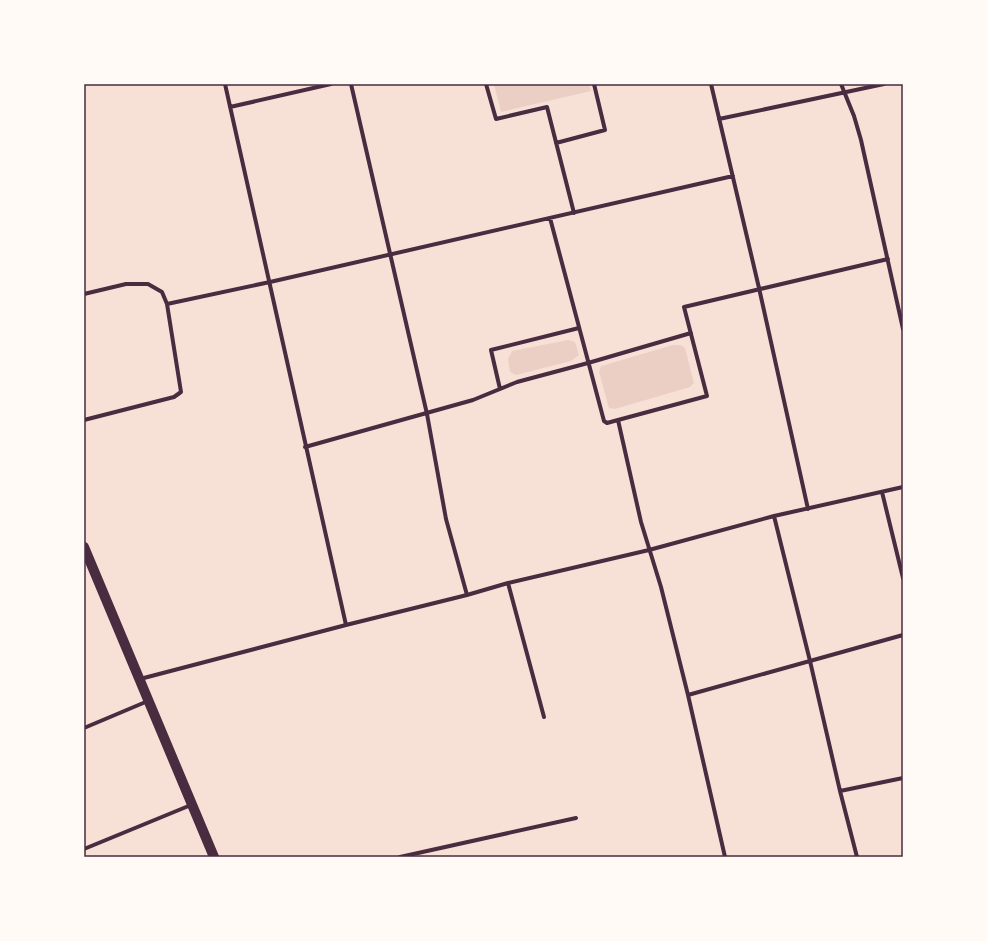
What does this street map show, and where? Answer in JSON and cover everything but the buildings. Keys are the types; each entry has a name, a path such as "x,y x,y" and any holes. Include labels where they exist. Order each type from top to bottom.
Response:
{"main road":[{"path":"84,547 214,857"}],"street":[{"path":"225,84 346,625"},
{"path":"230,107 331,84"},
{"path":"351,84 427,414 446,519 467,595"},
{"path":"486,84 496,119 547,107 574,213"},
{"path":"556,143 605,130 594,84"},
{"path":"712,84 808,508"},
{"path":"841,84 854,116 861,140 903,329"},
{"path":"719,119 884,84"},
{"path":"167,304 270,282 733,176"},
{"path":"550,218 604,421 607,423 707,396 684,307 759,288 888,259"},
{"path":"84,294 126,284 148,284 162,292 167,304 181,392 166,400 84,420"},
{"path":"500,389 490,350 579,328"},
{"path":"305,447 427,414 473,400 517,382 691,333"},
{"path":"618,420 641,522 661,587 688,695 725,857"},
{"path":"140,679 346,625 649,550 774,516 903,487"},
{"path":"882,492 903,578"},
{"path":"774,516 857,857"},
{"path":"508,584 544,717"},
{"path":"688,695 903,635"},
{"path":"84,728 148,701"},
{"path":"840,791 903,778"},
{"path":"84,849 191,805"},
{"path":"400,857 576,818"}],"shaded area":[{"path":"494,84 589,84 591,91 501,112"},
{"path":"568,340 575,342 579,355 571,361 516,375 510,372 508,359 512,351"},
{"path":"673,345 681,345 685,348 694,383 690,387 615,409 609,408 599,372 601,366"}]}
